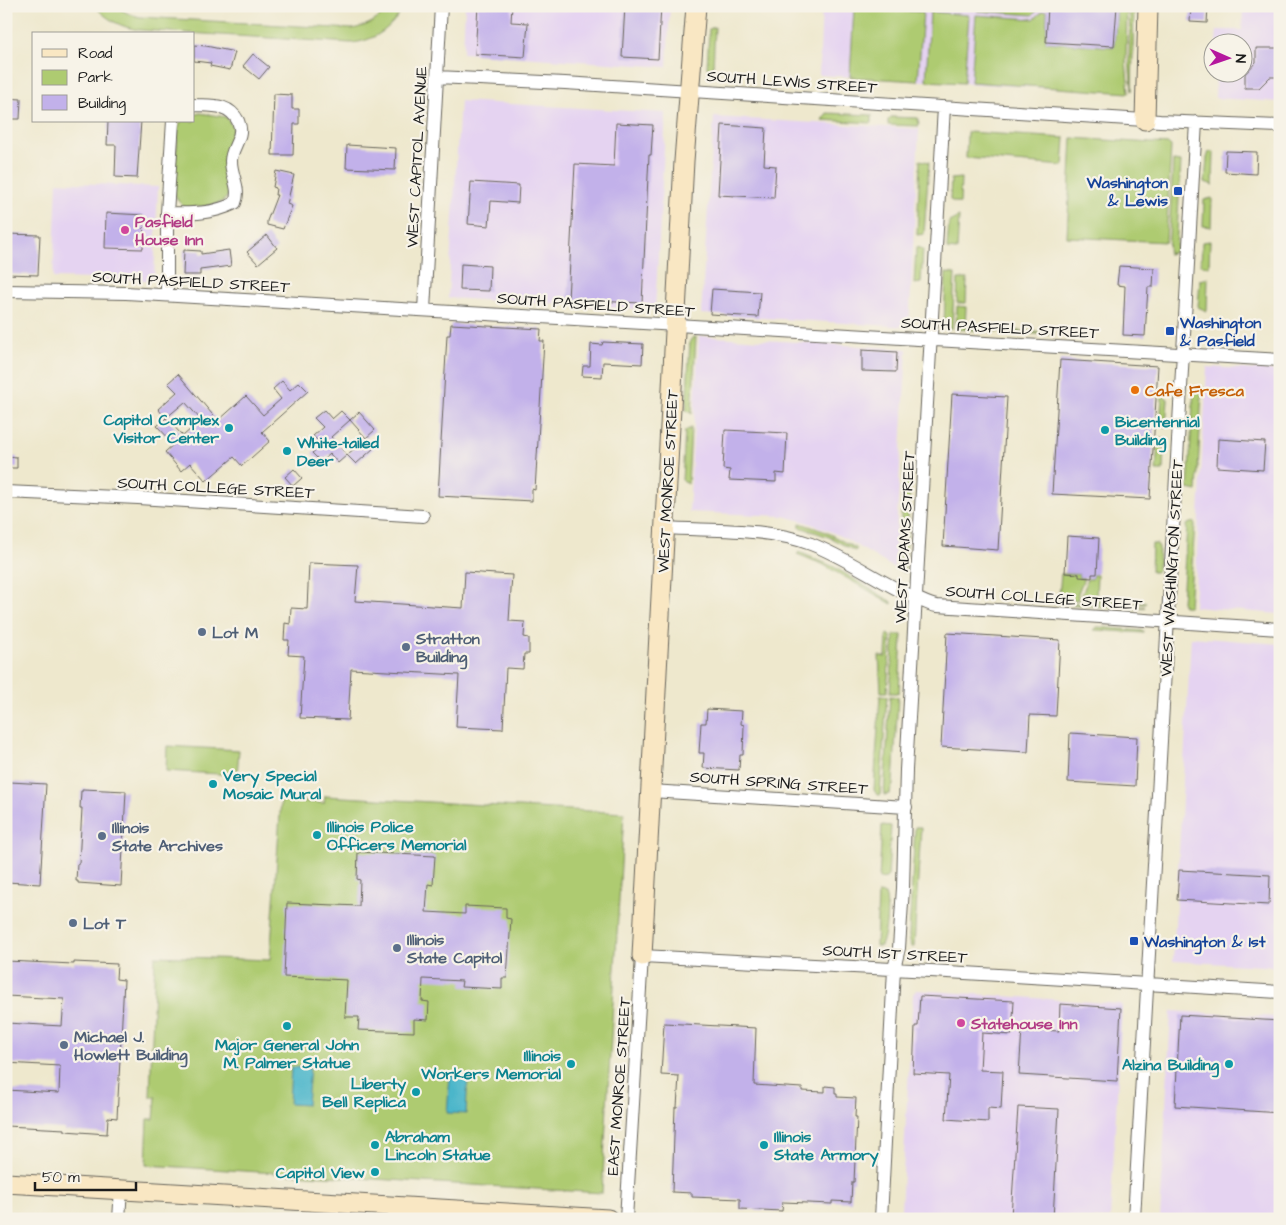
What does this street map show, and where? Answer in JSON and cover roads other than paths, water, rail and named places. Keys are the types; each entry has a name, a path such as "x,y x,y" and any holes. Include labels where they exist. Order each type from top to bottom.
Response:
{"street":[{"name":"WEST CAPITOL AVENUE","path":"424,310 441,6"},
{"name":"WEST MONROE STREET","path":"642,956 687,113 696,6"},
{"path":"1145,120 1148,6"},
{"name":"SOUTH LEWIS STREET","path":"437,77 1145,120 1280,126"},
{"path":"167,213 194,214 215,211 234,203 237,197 238,190 231,161 240,133 240,124 233,112 227,108 195,105"},
{"name":"WEST ADAMS STREET","path":"881,1219 894,969 899,948 916,598 944,107"},
{"path":"167,295 167,213 173,122"},
{"name":"WEST WASHINGTON STREET","path":"1134,1219 1196,122"},
{"name":"SOUTH PASFIELD STREET","path":"6,291 167,295 1280,360"},
{"name":"SOUTH COLLEGE STREET","path":"6,492 423,516"},
{"name":"SOUTH COLLEGE STREET","path":"664,528 759,532 784,536 811,544 833,554 887,585 933,605 1280,630"},
{"name":"SOUTH SPRING STREET","path":"651,791 906,807"},
{"name":"SOUTH 1ST STREET","path":"642,956 1280,992"},
{"name":"EAST MONROE STREET","path":"626,1219 642,956"},
{"path":"6,1182 121,1188 373,1212 608,1219"},
{"path":"119,1219 121,1188"}],"water":[{"path":"291,1067 310,1068 307,1105 289,1104"},
{"path":"450,1075 468,1076 466,1114 447,1113"}],"place":[{"name":"Washington & Lewis","path":"1178,191"},
{"name":"Pasfield House Inn","path":"125,230"},
{"name":"Washington & Pasfield","path":"1170,331"},
{"name":"Cafe Fresca","path":"1135,390"},
{"name":"Capitol Complex Visitor Center","path":"229,428"},
{"name":"Bicentennial Building","path":"1105,430"},
{"name":"White-tailed Deer","path":"287,451"},
{"name":"Lot M","path":"202,632"},
{"name":"Stratton Building","path":"406,647"},
{"name":"Very Special Mosaic Mural","path":"213,784"},
{"name":"Illinois Police Officers Memorial","path":"317,835"},
{"name":"Illinois State Archives","path":"102,836"},
{"name":"Lot T","path":"73,923"},
{"name":"Washington & 1st","path":"1134,941"},
{"name":"Illinois State Capitol","path":"397,948"},
{"name":"Statehouse Inn","path":"961,1023"},
{"name":"Major General John M. Palmer Statue","path":"287,1026"},
{"name":"Michael J. Howlett Building","path":"64,1045"},
{"name":"Illinois Workers Memorial","path":"571,1064"},
{"name":"Alzina Building","path":"1229,1064"},
{"name":"Liberty Bell Replica","path":"416,1092"},
{"name":"Abraham Lincoln Statue","path":"375,1145"},
{"name":"Illinois State Armory","path":"764,1145"},
{"name":"Capitol View","path":"375,1172"}]}
